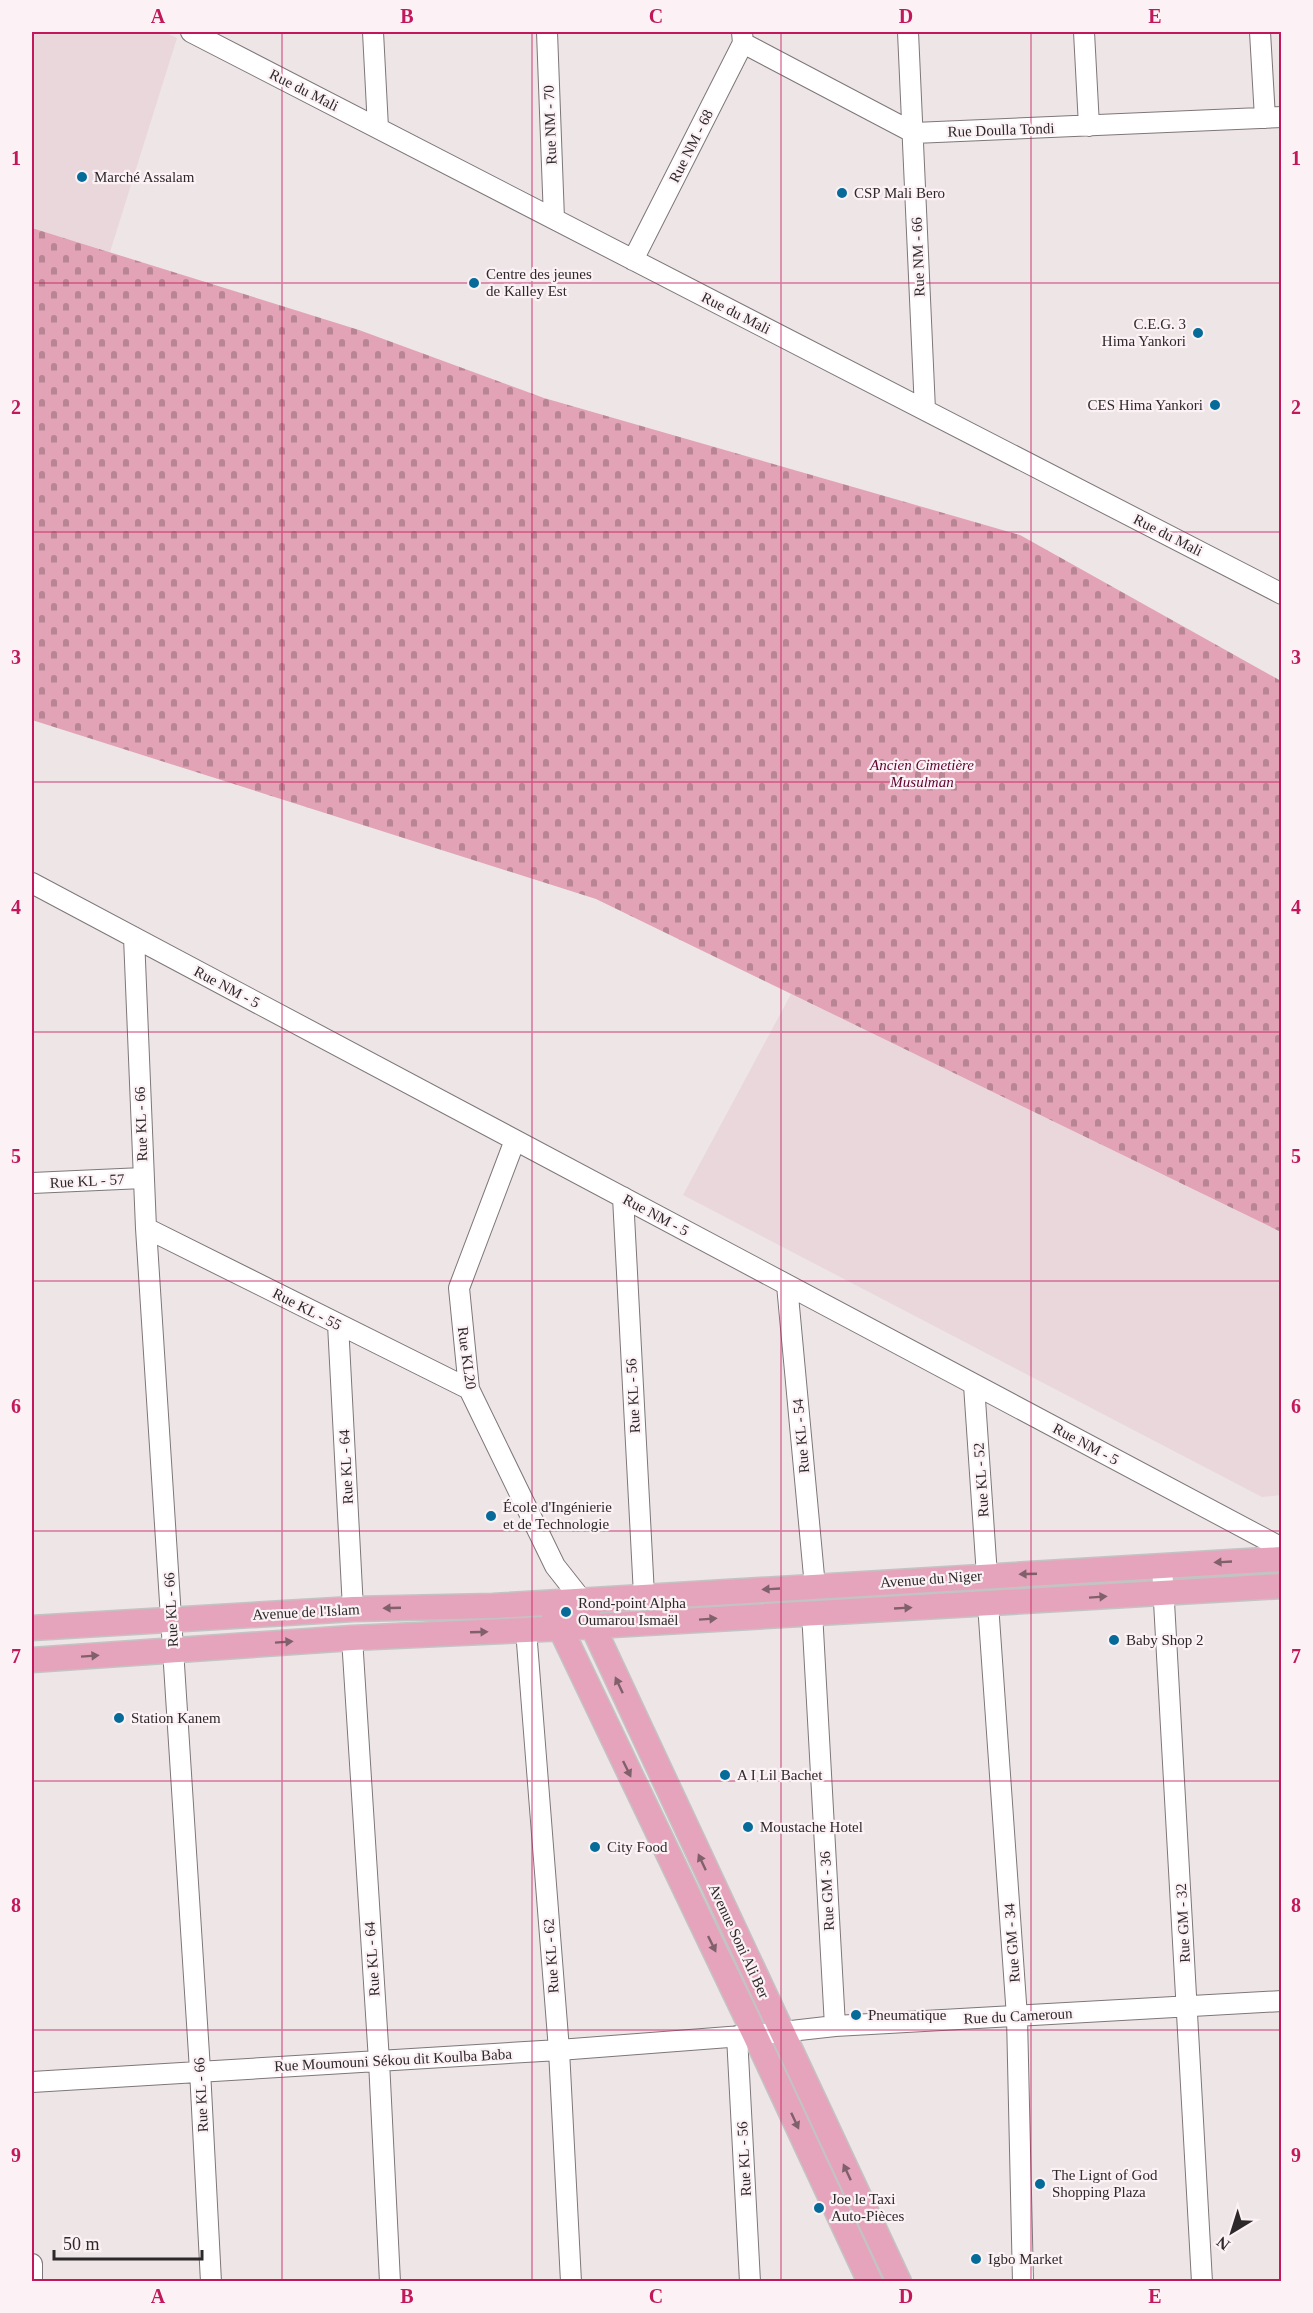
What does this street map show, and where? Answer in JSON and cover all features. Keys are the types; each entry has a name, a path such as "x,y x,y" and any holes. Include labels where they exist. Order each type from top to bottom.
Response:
{"main road":[{"name":"Avenue du Niger","path":"580,1599 816,1587 1281,1558"},
{"name":"Avenue du Niger","path":"591,1627 812,1612 1281,1586"},
{"name":"Avenue de l'Islam","path":"32,1628 172,1618 353,1609 493,1606 580,1599"},
{"name":"Avenue Soni Ali Ber","path":"580,1599 591,1627 899,2282"},
{"name":"Avenue Soni Ali Ber","path":"549,1601 746,2035 870,2282"},
{"path":"560,1629 591,1627"},
{"name":"Avenue de l'Islam","path":"32,1660 352,1638 560,1629"}],"street":[{"name":"Rue du Mali","path":"191,32 1281,594"},
{"path":"373,32 378,128"},
{"name":"Rue NM - 70","path":"547,32 554,219"},
{"name":"Rue NM - 66","path":"908,32 925,410"},
{"path":"1084,32 1089,126"},
{"path":"1260,32 1273,117"},
{"path":"743,37 914,133"},
{"name":"Rue NM - 68","path":"633,260 743,37"},
{"name":"Rue Doulla Tondi","path":"914,133 1273,117"},
{"name":"Rue NM - 5","path":"32,883 1281,1548"},
{"name":"Rue KL - 66","path":"134,938 143,1178 200,2070 211,2282"},
{"name":"Rue KL20","path":"515,1140 459,1288 469,1389 555,1566 580,1599"},
{"name":"Rue KL - 57","path":"32,1183 143,1178"},
{"name":"Rue KL - 56","path":"623,1197 644,1595"},
{"name":"Rue KL - 55","path":"146,1228 469,1389"},
{"name":"Rue KL - 54","path":"787,1285 816,1587"},
{"name":"Rue KL - 64","path":"338,1324 353,1609"},
{"name":"Rue KL - 52","path":"974,1385 987,1576"},
{"path":"549,1601 555,1566"},
{"name":"Rue GM - 32","path":"1162,1566 1203,2282"},
{"name":"Rue GM - 34","path":"988,1604 1017,2017 1023,2282"},
{"name":"Rue GM - 36","path":"812,1612 835,2026"},
{"name":"Rue KL - 62","path":"526,1630 559,2050 571,2282"},
{"name":"Rue KL - 64","path":"352,1638 379,2061 390,2282"},
{"name":"Rue du Cameroun","path":"746,2035 835,2026 1281,2001"},
{"name":"Rue KL - 56","path":"746,2035 750,2282"},
{"name":"Rue Moumouni Sékou dit Koulba Baba","path":"32,2082 559,2050 746,2035"},
{"path":"32,2264 32,2282"}],"shaded area":[{"name":"Marché Assalam","path":"32,32 164,32 177,38 110,252 32,228"},
{"path":"791,994 1281,1232 1281,1495 1262,1497 683,1195"}],"green space":[{"name":"Ancien Cimetière Musulman","path":"32,228 359,330 544,398 1020,535 1281,681 1281,1232 596,899 32,720"}],"place":[{"name":"Marché Assalam","path":"82,177"},
{"name":"CSP Mali Bero","path":"842,193"},
{"name":"Centre des jeunes de Kalley Est","path":"474,283"},
{"name":"C.E.G. 3 Hima Yankori","path":"1198,333"},
{"name":"CES Hima Yankori","path":"1215,405"},
{"name":"École d'Ingénierie et de Technologie","path":"491,1516"},
{"name":"Rond-point Alpha Oumarou Ismaël","path":"566,1612"},
{"name":"Baby Shop 2","path":"1114,1640"},
{"name":"Station Kanem","path":"119,1718"},
{"name":"A I Lil Bachet","path":"725,1775"},
{"name":"Moustache Hotel","path":"748,1827"},
{"name":"City Food","path":"595,1847"},
{"name":"Pneumatique","path":"856,2015"},
{"name":"The Lignt of God Shopping Plaza","path":"1040,2184"},
{"name":"Joe le Taxi Auto-Pièces","path":"819,2208"},
{"name":"Igbo Market","path":"976,2259"}]}
